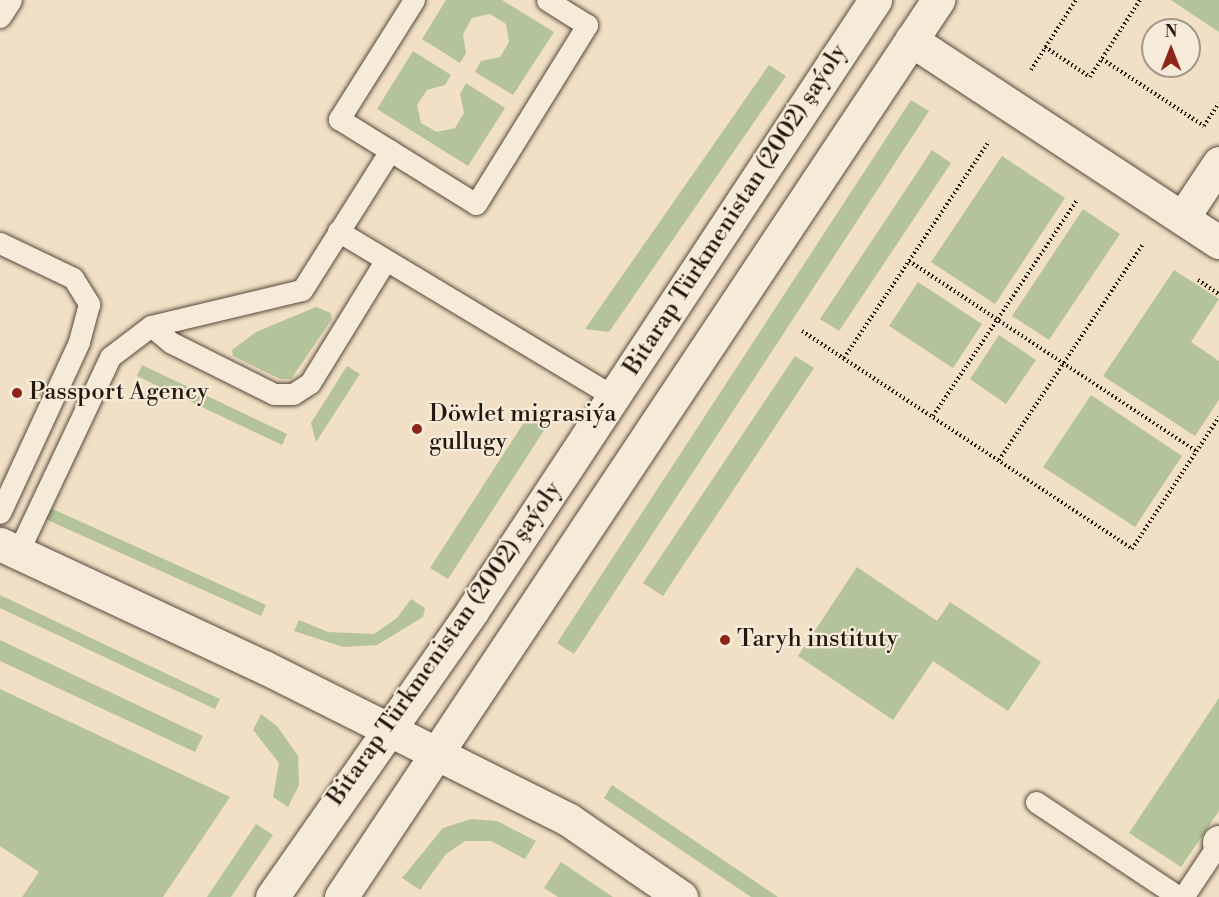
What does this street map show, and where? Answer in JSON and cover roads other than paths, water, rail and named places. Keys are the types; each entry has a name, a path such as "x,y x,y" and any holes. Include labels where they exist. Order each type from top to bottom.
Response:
{"street":[{"name":"Bitarap Türkmenistan (2002) şaýoly","path":"272,897 614,397 875,0"},
{"path":"341,897 939,0"},
{"path":"911,40 1219,242"},
{"path":"1183,217 1219,163"},
{"path":"9,548 438,754 569,820 681,897"}],"lane":[{"path":"0,17 11,0"},
{"path":"414,0 339,119 476,204 587,25 547,0"},
{"path":"9,548 110,357 151,326 302,290 390,151"},
{"path":"338,231 614,397"},
{"path":"0,243 73,278 89,304 79,342 0,513"},
{"path":"151,326 170,342 274,394 292,394 310,383 385,261"},
{"path":"1036,802 1181,897 1219,843"}],"place":[{"name":"Passport Agency","path":"17,393"},
{"name":"Döwlet migrasiýa gullugy","path":"417,429"},
{"name":"Taryh instituty","path":"725,640"}]}
